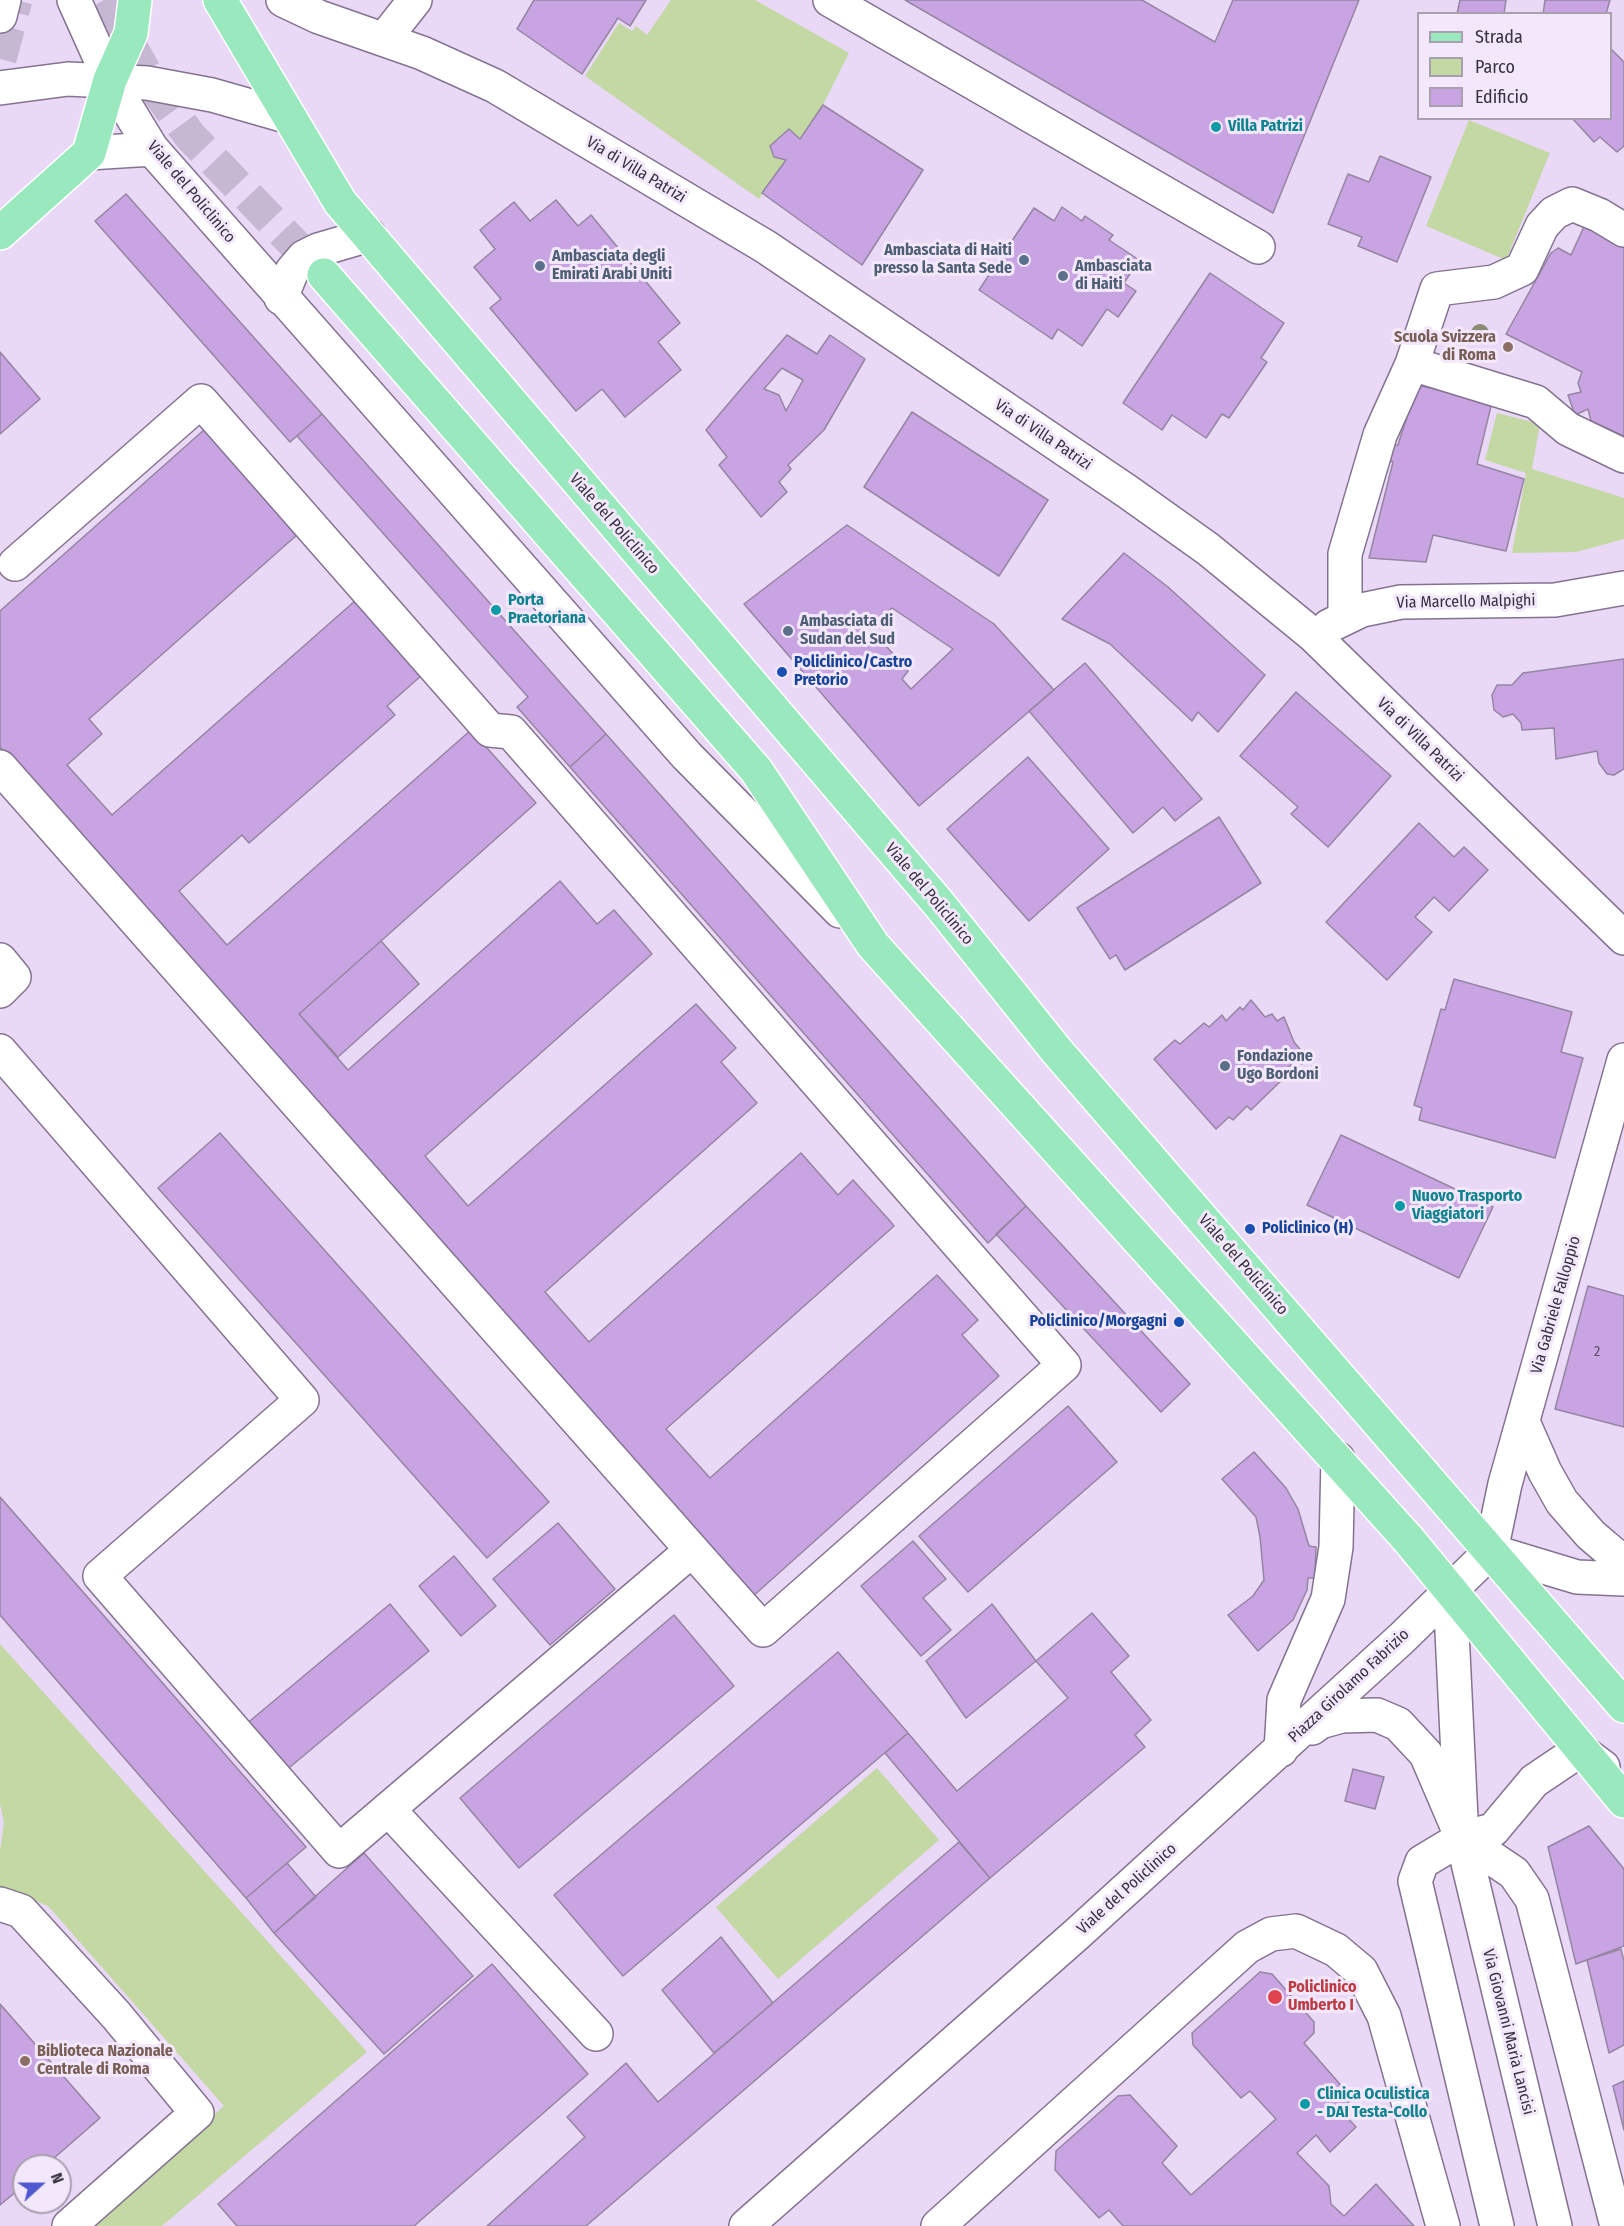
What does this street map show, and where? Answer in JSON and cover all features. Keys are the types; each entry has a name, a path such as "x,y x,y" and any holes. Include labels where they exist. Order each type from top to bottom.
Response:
{"main road":[{"path":"0,233 88,153 110,80 131,33 135,0"},
{"name":"Viale del Policlinico","path":"220,0 335,196 939,904 1056,1050 1624,1706"},
{"path":"324,275 756,770 873,945"},
{"name":"Viale del Policlinico","path":"873,945 1338,1459 1450,1590 1624,1801"}],"street":[{"path":"0,16 4,0"},
{"name":"Viale del Policlinico","path":"74,0 110,80 152,149 687,756 873,945"},
{"name":"Via di Villa Patrizi","path":"283,0 319,17 385,38 455,66 495,86 766,247 1208,549 1313,634 1624,938"},
{"path":"385,38 416,0"},
{"path":"830,0 1258,247"},
{"path":"0,88 68,79 110,80 212,95 289,117"},
{"path":"88,153 152,149"},
{"path":"1345,617 1345,554 1380,435 1412,364 1437,289 1494,282 1522,269 1542,226 1554,213 1572,204 1599,215 1624,230"},
{"path":"281,298 292,271 304,257 318,250 369,235"},
{"path":"1412,364 1536,402 1568,429 1624,456"},
{"path":"0,767 763,1630 1064,1365 512,732 490,730 201,400 15,564"},
{"name":"Via Marcello Malpighi","path":"1313,634 1345,617 1382,604 1555,600 1624,588"},
{"path":"0,960 14,977 0,991"},
{"path":"0,1051 302,1400 100,1575 339,1851 692,1550"},
{"name":"Via Gabriele Falloppio","path":"1491,1551 1505,1484 1624,1060"},
{"path":"1523,1422 1545,1472 1562,1502 1591,1535 1624,1563"},
{"path":"1281,1750 1284,1700 1328,1599 1336,1547 1338,1459"},
{"path":"1491,1551 1577,1576 1624,1579"},
{"name":"Piazza Girolamo Fabrizio","path":"1281,1750 1402,1638 1491,1551"},
{"path":"1450,1590 1462,1838"},
{"name":"Piazza Girolamo Fabrizio","path":"1281,1750 1320,1722 1332,1718 1354,1714 1387,1718 1409,1733 1426,1754 1462,1838"},
{"name":"Viale del Policlinico","path":"746,2226 1077,1934 1281,1750"},
{"path":"1497,2226 1414,1881 1422,1862 1462,1838 1493,1830 1534,1781 1580,1750 1624,1783"},
{"path":"388,1809 596,2034"},
{"path":"1462,1838 1514,1873 1532,1899 1617,2226"},
{"name":"Via Giovanni Maria Lancisi","path":"1462,1838 1555,2226"},
{"path":"0,1904 21,1911 116,2015 197,2113 69,2226"},
{"path":"938,2226 1247,1947 1271,1934 1296,1931 1336,1950 1360,1971 1384,2016 1443,2226"}],"green space":[{"path":"671,0 755,0 849,53 823,105 759,199 585,76 619,23 632,31 636,26 647,35"},
{"path":"1469,120 1550,153 1506,260 1426,226"},
{"path":"1497,413 1540,424 1532,469 1624,498 1624,539 1576,552 1512,553 1526,473 1485,460"},
{"path":"0,1644 367,2052 162,2226 89,2226 224,2106 48,1906 0,1886 0,1851 4,1823 0,1804"},
{"path":"877,1768 939,1840 778,1979 716,1907"}],"building":[{"path":"534,0 646,0 630,26 618,18 582,74 517,29"},
{"name":"Villa Patrizi","path":"905,0 1142,0 1215,42 1233,0 1359,0 1273,213"},
{"path":"1460,0 1506,0 1504,12 1457,12"},
{"path":"1545,0 1610,0 1607,12 1543,12"},
{"path":"1612,50 1624,62 1624,146 1617,152 1600,137 1594,142 1574,120 1612,120"},
{"path":"823,105 923,170 862,265 762,193 786,160 774,157 770,146 789,129 800,139"},
{"path":"1380,156 1431,177 1397,262 1358,246 1362,237 1328,224 1348,174 1369,182"},
{"path":"126,194 322,414 290,442 95,221"},
{"path":"556,200 578,226 591,215 680,323 658,342 681,370 625,417 602,389 576,411 490,308 501,299 474,267 495,249 480,230 514,202 530,221"},
{"path":"1062,207 1082,221 1085,216 1113,235 1109,240 1139,260 1124,283 1136,291 1118,317 1107,309 1082,346 1058,329 1052,339 979,290 1034,208 1054,221"},
{"path":"1587,220 1624,239 1624,436 1591,421 1588,409 1575,415 1568,395 1581,392 1578,383 1582,372 1506,334 1551,253 1558,248 1571,255"},
{"path":"1210,273 1284,323 1261,358 1267,362 1229,418 1222,414 1206,438 1172,415 1162,430 1123,403"},
{"path":"787,335 817,354 830,335 865,359 824,430 788,465 791,469 779,482 787,492 761,517 719,465 727,457 706,430","holes":["782,368 803,380 786,411 779,395 764,389"]},
{"path":"0,352 40,399 0,434"},
{"path":"1417,385 1492,402 1477,464 1524,479 1506,551 1433,535 1426,562 1369,558 1393,462 1386,460 1390,445 1398,445"},
{"path":"912,412 1048,500 999,576 864,487"},
{"path":"322,414 606,734 570,767 517,707 528,697 297,436"},
{"path":"205,429 298,534 89,719 102,734 67,765 112,815 356,600 422,675 387,706 395,715 249,843 242,835 179,891 227,945 471,730 536,803 299,1014 348,1070 560,881 597,924 614,910 652,954 425,1156 468,1206 696,1004 736,1048 721,1062 757,1103 545,1292 589,1342 801,1153 838,1195 853,1180 890,1221 894,1226 666,1429 710,1478 937,1275 978,1320 962,1335 999,1376 751,1598 0,747 0,611"},
{"path":"847,525 994,624 1054,690 919,806 744,604","holes":["892,608 953,649 911,689 902,679 908,671 880,639 870,646 860,634"]},
{"path":"1124,553 1168,587 1265,675 1218,732 1198,712 1192,721 1110,644 1062,619"},
{"path":"1624,659 1624,769 1614,775 1607,774 1599,763 1597,751 1556,759 1554,728 1522,730 1521,723 1513,714 1503,717 1494,710 1492,695 1497,685 1512,685 1523,673"},
{"path":"1085,663 1202,799 1175,821 1163,807 1133,833 1029,711"},
{"path":"1296,692 1391,776 1328,847 1291,814 1298,807 1240,756"},
{"path":"606,734 1026,1206 988,1243 570,767"},
{"path":"1028,757 1109,849 1029,921 947,829"},
{"path":"1219,817 1261,883 1125,970 1116,955 1110,959 1077,908"},
{"path":"1419,823 1454,857 1464,847 1488,870 1449,911 1434,897 1415,917 1432,932 1387,980 1326,922"},
{"path":"381,941 419,984 338,1057 299,1014"},
{"path":"1454,979 1572,1012 1561,1052 1583,1058 1555,1158 1419,1120 1422,1108 1414,1105 1441,1009 1445,1010"},
{"name":"Fondazione Ugo Bordoni","path":"1251,1000 1265,1017 1272,1014 1277,1021 1284,1017 1294,1042 1308,1059 1302,1064 1297,1059 1288,1068 1291,1071 1251,1110 1247,1106 1233,1120 1229,1117 1216,1129 1154,1059 1175,1040 1180,1044 1204,1023 1209,1027 1222,1015 1226,1021 1240,1007 1243,1010"},
{"path":"220,1133 549,1502 487,1558 158,1188"},
{"name":"Nuovo Trasporto Viaggiatori","path":"1341,1135 1493,1207 1459,1278 1307,1205"},
{"path":"1026,1206 1190,1384 1161,1412 996,1234"},
{"path":"1588,1286 1624,1296 1624,1427 1555,1409"},
{"path":"1068,1406 1117,1462 968,1592 919,1536"},
{"path":"1254,1452 1286,1488 1298,1509 1309,1546 1316,1547 1315,1578 1308,1578 1307,1590 1293,1620 1258,1651 1228,1615 1253,1596 1264,1580 1256,1517 1222,1479"},
{"path":"0,1497 306,1847 246,1898 0,1615"},
{"path":"558,1523 615,1589 550,1645 493,1579"},
{"path":"913,1541 946,1579 923,1598 951,1630 921,1656 861,1586"},
{"path":"454,1556 496,1606 461,1636 419,1586"},
{"path":"390,1604 429,1651 284,1772 245,1725"},
{"path":"992,1604 1036,1661 966,1718 926,1661"},
{"path":"1092,1613 1129,1656 1111,1672 1151,1720 1135,1735 1145,1747 990,1878 885,1753 908,1733 957,1791 1068,1698 1036,1661"},
{"path":"674,1615 734,1686 519,1868 460,1798"},
{"path":"838,1652 908,1733 623,1976 554,1895"},
{"path":"1353,1769 1384,1777 1375,1809 1345,1801"},
{"path":"1589,1826 1624,1869 1624,1946 1576,1964 1548,1847"},
{"path":"959,1842 990,1878 586,2226 487,2226 585,2137 567,2117 626,2063 658,2102"},
{"path":"364,1853 473,1976 384,2054 274,1933"},
{"path":"287,1863 316,1897 274,1933 246,1898"},
{"path":"721,1937 773,2003 714,2053 662,1990"},
{"path":"1621,1949 1624,1961 1624,2045 1609,2053 1587,1960"},
{"path":"492,1964 588,2074 414,2226 237,2226 218,2204"},
{"name":"Clinica Oculistica - DAI Testa-Collo","path":"1260,1972 1272,1974 1314,2022 1314,2033 1304,2043 1352,2098 1341,2111 1356,2127 1330,2152 1316,2135 1297,2153 1329,2186 1331,2204 1344,2216 1376,2184 1414,2226 1123,2226 1109,2210 1099,2218 1055,2170 1056,2151 1118,2096 1130,2095 1177,2146 1162,2163 1191,2195 1276,2119 1250,2091 1241,2098 1193,2045 1192,2033"},
{"name":"Biblioteca Nazionale Centrale di Roma","path":"0,2004 100,2118 59,2154 12,2154 12,2195 0,2205"},
{"path":"1624,2081 1624,2130 1613,2086"}],"tunnel":[{"path":"0,59 16,0"},
{"path":"104,0 152,84 190,136 324,275"}],"place":[{"name":"Villa Patrizi","path":"1216,127"},
{"name":"Ambasciata di Haiti presso la Santa Sede","path":"1024,260"},
{"name":"Ambasciata degli Emirati Arabi Uniti","path":"540,266"},
{"name":"Ambasciata di Haiti","path":"1063,276"},
{"name":"Scuola Svizzera di Roma","path":"1508,347"},
{"name":"Porta Praetoriana","path":"496,610"},
{"name":"Ambasciata di Sudan del Sud","path":"788,631"},
{"name":"Policlinico/Castro Pretorio","path":"782,672"},
{"name":"Fondazione Ugo Bordoni","path":"1225,1066"},
{"name":"Nuovo Trasporto Viaggiatori","path":"1400,1206"},
{"name":"Policlinico (H)","path":"1250,1229"},
{"name":"Policlinico/Morgagni","path":"1179,1322"},
{"name":"Policlinico Umberto I","path":"1275,1997"},
{"name":"Biblioteca Nazionale Centrale di Roma","path":"25,2061"},
{"name":"Clinica Oculistica - DAI Testa-Collo","path":"1305,2104"}]}
